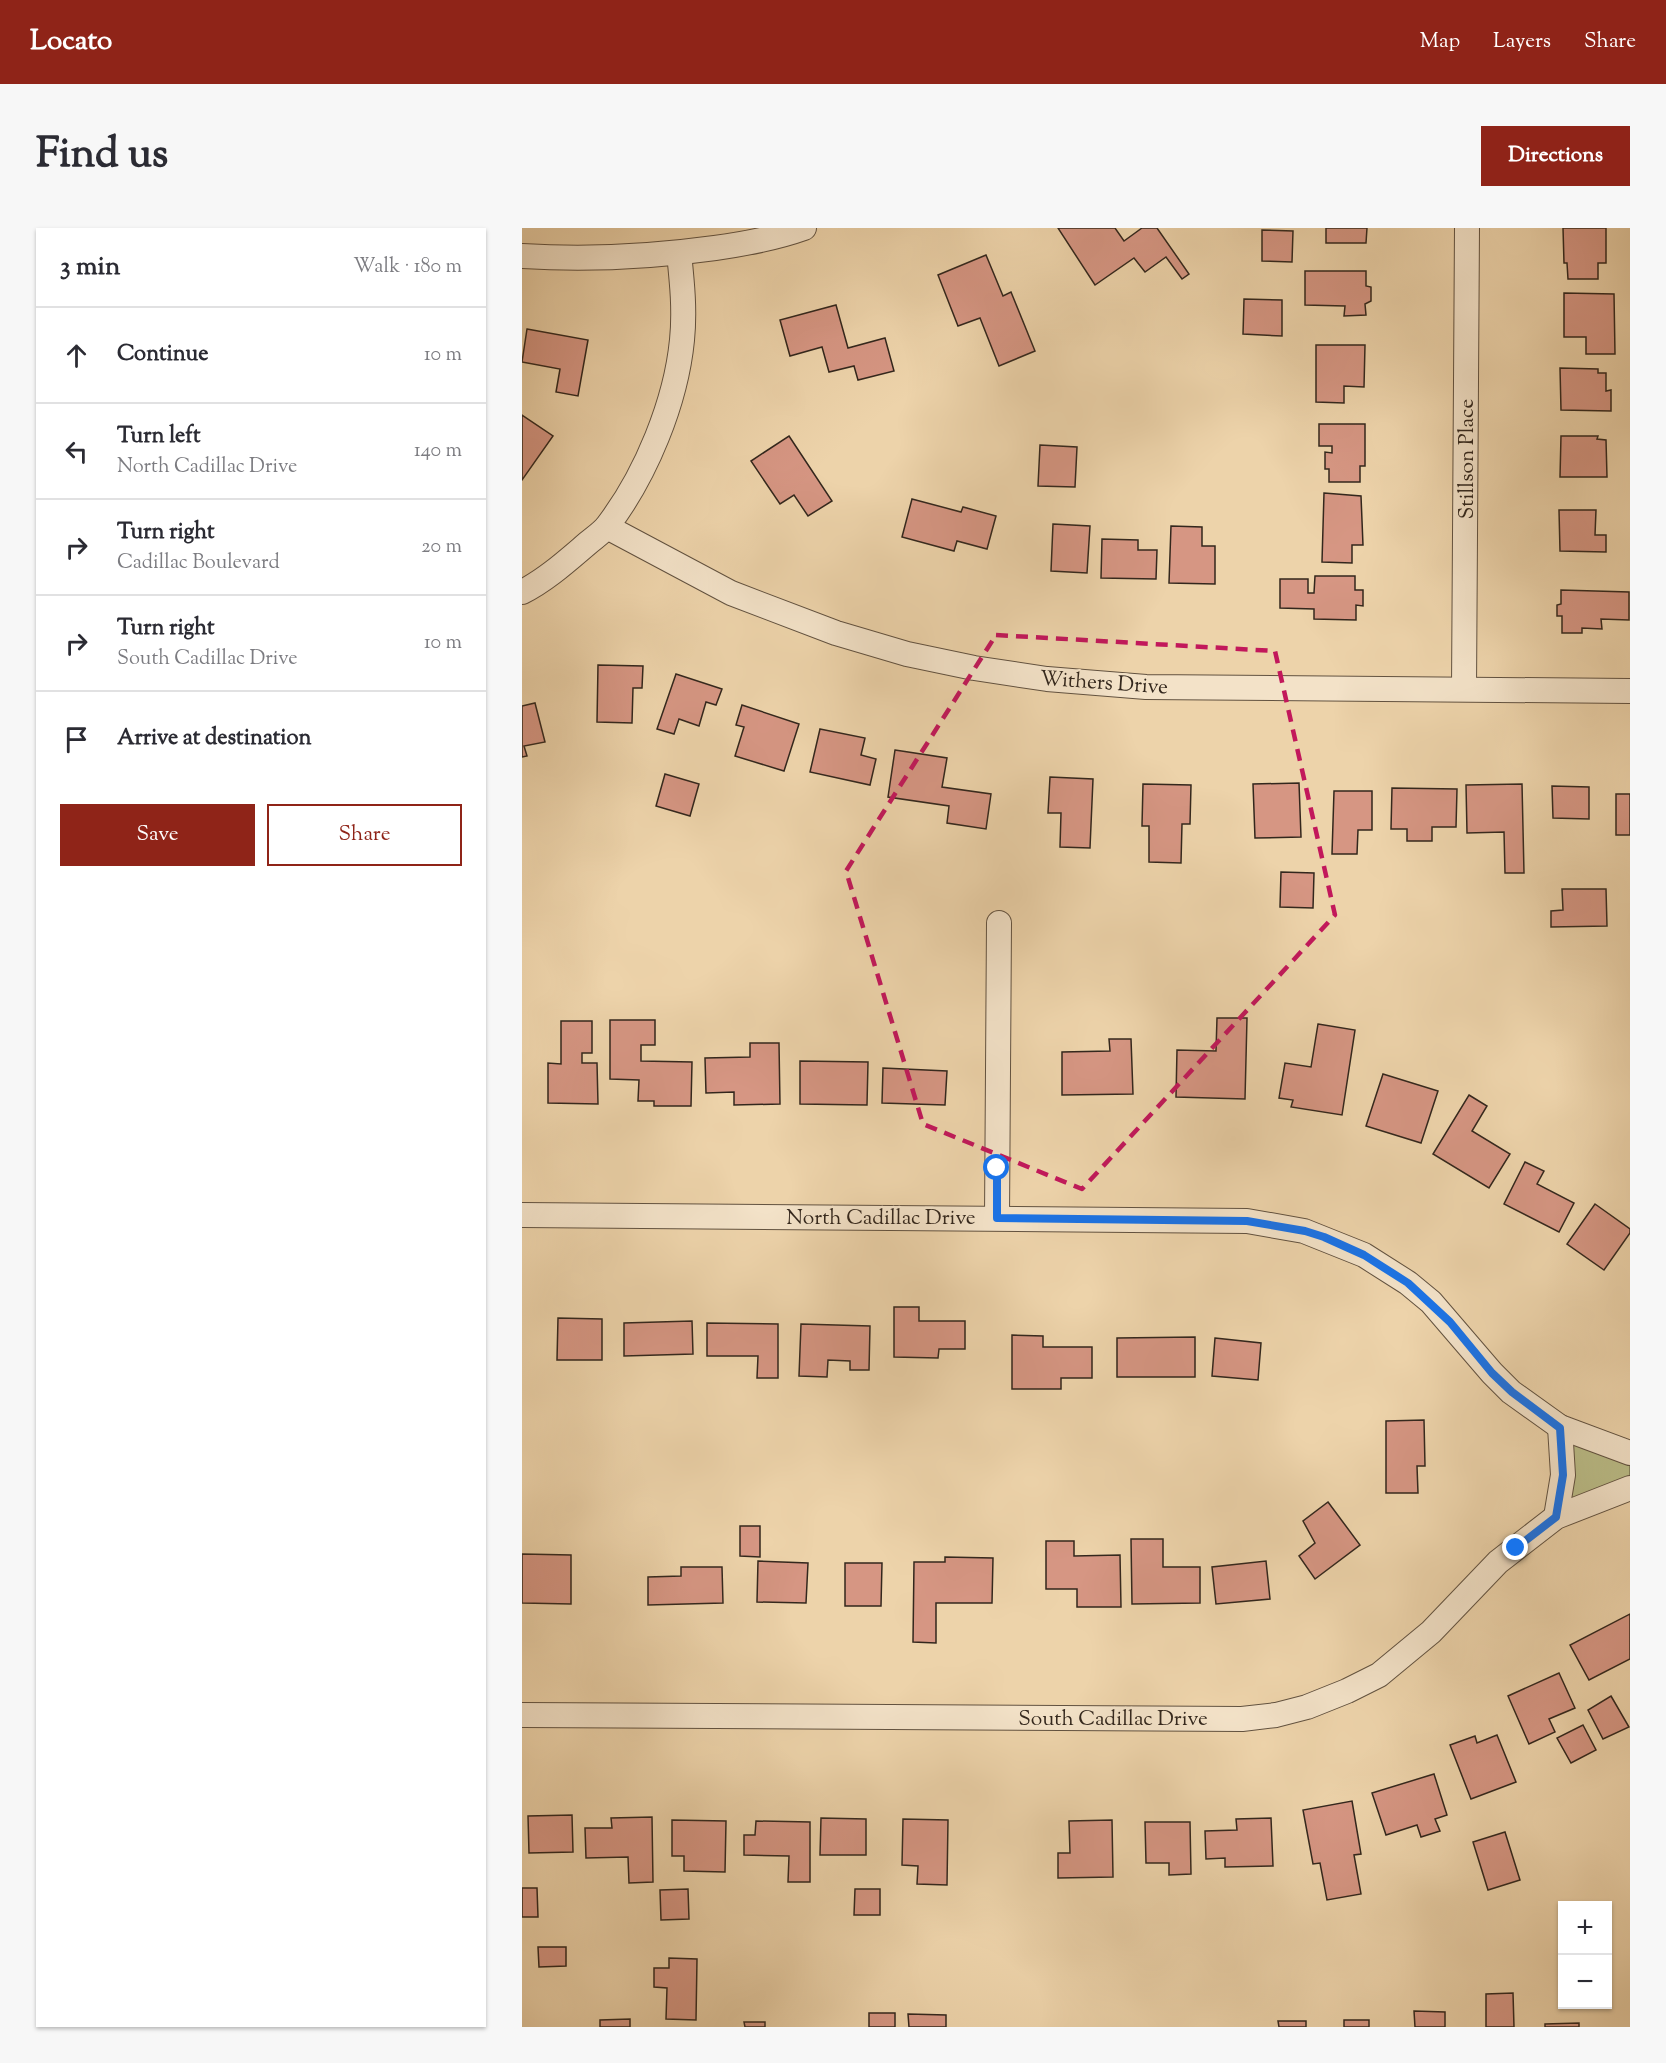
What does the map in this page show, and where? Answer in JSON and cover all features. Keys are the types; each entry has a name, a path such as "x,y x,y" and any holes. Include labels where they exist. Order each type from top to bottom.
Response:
{"street":[{"path":"522,256 562,259 627,258 679,253 735,245 804,228"},
{"name":"Stillson Place","path":"1464,689 1467,228"},
{"path":"522,592 562,565 607,527 637,479 660,428 676,377 682,341 684,305 679,253"},
{"name":"Withers Drive","path":"607,527 730,593 836,633 907,654 974,669 1047,679 1146,687 1630,691"},
{"path":"997,1218 999,923"},
{"name":"North Cadillac Drive","path":"522,1215 1247,1221 1305,1231 1364,1255 1408,1283 1450,1322 1498,1379 1560,1428 1630,1453"},
{"path":"1556,1517 1563,1475 1560,1428"},
{"name":"South Cadillac Drive","path":"522,1715 1242,1719 1276,1715 1307,1707 1379,1675 1431,1632 1498,1562 1556,1517 1630,1488"}],"highlighted area":[{"path":"996,635 1275,651 1335,915 1082,1189 923,1124 846,871"}],"green space":[{"path":"1560,1427 1630,1453 1630,1488 1556,1517"}],"building":[{"path":"1058,228 1115,228 1124,241 1142,228 1157,228 1189,274 1182,279 1166,257 1145,272 1134,258 1095,285"},
{"path":"1326,228 1367,228 1366,243 1326,243"},
{"path":"1563,228 1606,228 1606,263 1598,263 1598,279 1568,279 1567,263 1564,263"},
{"path":"1262,230 1293,231 1292,262 1262,261"},
{"path":"986,255 1003,296 1011,292 1035,351 999,366 980,318 958,326 938,275"},
{"path":"1305,271 1366,271 1366,286 1371,287 1371,301 1365,304 1366,315 1344,316 1345,306 1305,305"},
{"path":"1564,293 1614,294 1615,354 1586,354 1586,337 1564,337"},
{"path":"1244,299 1282,300 1282,336 1243,334"},
{"path":"836,305 848,348 885,338 894,371 858,380 854,366 829,372 822,347 790,356 780,320"},
{"path":"527,329 588,340 578,396 556,392 560,369 522,362"},
{"path":"1316,345 1365,345 1364,387 1344,386 1344,403 1316,402"},
{"path":"1560,368 1598,369 1598,373 1606,373 1606,391 1611,390 1611,411 1561,410"},
{"path":"522,415 553,436 522,480"},
{"path":"1319,424 1365,424 1365,466 1360,466 1360,482 1329,482 1329,469 1325,469 1325,452 1332,453 1332,446 1319,446"},
{"path":"789,436 832,501 808,516 794,495 780,504 751,461"},
{"path":"1561,436 1598,436 1597,439 1606,440 1607,477 1560,477"},
{"path":"1040,445 1077,447 1075,487 1038,486"},
{"path":"1324,493 1361,496 1363,545 1352,545 1352,563 1322,562"},
{"path":"912,499 961,512 963,507 996,516 987,549 957,541 954,551 902,537"},
{"path":"1559,510 1596,510 1595,535 1606,535 1606,552 1560,551"},
{"path":"1053,524 1090,526 1087,573 1051,571"},
{"path":"1171,526 1202,527 1202,546 1215,546 1215,584 1169,583"},
{"path":"1102,539 1138,540 1138,550 1157,550 1156,579 1101,578"},
{"path":"1315,576 1355,576 1355,590 1363,590 1363,606 1356,605 1356,620 1314,619 1314,609 1280,608 1280,579 1308,579 1308,593 1314,593"},
{"path":"1561,590 1629,592 1629,620 1601,619 1602,629 1582,628 1582,633 1562,633 1562,616 1557,616 1557,605 1561,604"},
{"path":"598,665 643,666 642,688 633,688 632,723 597,722"},
{"path":"676,674 722,689 716,705 706,702 699,726 679,719 674,734 657,729"},
{"path":"535,703 545,742 524,746 527,756 522,757 522,706"},
{"path":"742,705 799,724 784,771 735,756 744,727 736,725"},
{"path":"820,729 865,738 861,755 876,759 870,785 810,772"},
{"path":"895,750 947,758 942,787 991,794 986,829 947,823 949,806 888,797"},
{"path":"665,774 699,784 690,816 656,806"},
{"path":"1050,777 1093,779 1090,848 1060,847 1061,813 1048,813"},
{"path":"1299,783 1301,837 1255,838 1253,784"},
{"path":"1143,784 1191,785 1190,824 1182,824 1181,863 1149,862 1149,826 1142,826"},
{"path":"1522,784 1524,873 1505,873 1504,832 1467,833 1466,785"},
{"path":"1552,786 1589,787 1589,819 1553,818"},
{"path":"1392,788 1457,789 1456,827 1432,827 1432,841 1407,841 1407,829 1391,829"},
{"path":"1334,791 1372,791 1372,830 1358,830 1357,854 1332,854"},
{"path":"1616,794 1630,794 1630,835 1616,835"},
{"path":"1281,872 1314,873 1313,908 1280,907"},
{"path":"1562,889 1606,889 1607,926 1551,927 1551,911 1563,910"},
{"path":"1217,1018 1247,1018 1245,1099 1176,1097 1177,1050 1216,1051"},
{"path":"610,1020 655,1020 655,1045 641,1045 641,1061 692,1062 691,1106 654,1106 654,1101 638,1101 639,1080 610,1079"},
{"path":"561,1021 592,1021 592,1053 582,1053 582,1063 597,1063 598,1104 548,1103 548,1063 561,1064"},
{"path":"1318,1024 1355,1030 1342,1115 1291,1107 1293,1100 1279,1098 1285,1063 1311,1067"},
{"path":"1109,1039 1131,1039 1133,1094 1062,1095 1062,1052 1110,1051"},
{"path":"750,1043 779,1043 780,1104 734,1105 734,1092 706,1093 705,1058 750,1057"},
{"path":"800,1061 868,1062 867,1105 800,1104"},
{"path":"883,1068 947,1071 945,1105 882,1103"},
{"path":"1383,1074 1438,1091 1421,1143 1366,1126"},
{"path":"1469,1095 1487,1106 1472,1131 1510,1154 1489,1188 1433,1154"},
{"path":"1525,1162 1544,1171 1537,1184 1574,1203 1559,1232 1504,1204"},
{"path":"1595,1204 1630,1229 1630,1233 1604,1270 1567,1244"},
{"path":"894,1307 919,1307 919,1321 965,1321 965,1349 939,1349 938,1358 894,1357"},
{"path":"558,1318 602,1319 602,1360 557,1360"},
{"path":"692,1321 693,1354 624,1356 624,1323"},
{"path":"707,1323 778,1324 778,1378 757,1378 758,1356 707,1356"},
{"path":"801,1324 870,1326 869,1370 850,1370 850,1361 828,1360 827,1377 799,1376"},
{"path":"1012,1335 1043,1336 1043,1347 1092,1347 1092,1378 1061,1378 1061,1389 1012,1389"},
{"path":"1195,1337 1195,1377 1117,1377 1117,1338"},
{"path":"1215,1338 1261,1343 1258,1380 1212,1376"},
{"path":"1424,1420 1425,1466 1417,1466 1418,1493 1386,1493 1386,1421"},
{"path":"1328,1502 1360,1545 1315,1579 1299,1556 1315,1543 1303,1521"},
{"path":"740,1526 760,1526 760,1557 740,1556"},
{"path":"1131,1539 1163,1539 1163,1567 1200,1567 1200,1603 1132,1604"},
{"path":"1046,1541 1074,1541 1074,1556 1120,1555 1121,1607 1077,1607 1077,1589 1046,1589"},
{"path":"522,1554 571,1555 571,1604 522,1603"},
{"path":"945,1557 993,1558 992,1603 936,1603 936,1643 913,1642 914,1562 945,1562"},
{"path":"758,1561 808,1563 806,1603 757,1602"},
{"path":"1266,1561 1270,1599 1216,1604 1212,1567"},
{"path":"845,1563 882,1563 881,1606 845,1606"},
{"path":"681,1567 722,1567 723,1603 648,1605 648,1577 681,1576"},
{"path":"1630,1614 1630,1659 1589,1680 1570,1645"},
{"path":"1559,1673 1575,1708 1549,1719 1555,1732 1529,1744 1508,1696"},
{"path":"1611,1696 1629,1727 1603,1739 1588,1710"},
{"path":"1583,1725 1596,1750 1571,1763 1557,1738"},
{"path":"1497,1735 1516,1782 1471,1799 1450,1745 1475,1736 1477,1743"},
{"path":"1434,1774 1447,1815 1435,1819 1440,1831 1421,1837 1417,1825 1386,1835 1372,1793"},
{"path":"1352,1801 1361,1854 1354,1855 1361,1894 1327,1900 1320,1863 1313,1864 1303,1810"},
{"path":"572,1815 573,1852 529,1853 528,1816"},
{"path":"652,1817 653,1882 629,1883 628,1857 586,1858 585,1828 612,1828 611,1818"},
{"path":"821,1818 866,1819 866,1855 820,1855"},
{"path":"1271,1818 1273,1866 1225,1867 1225,1858 1206,1859 1205,1831 1237,1830 1236,1819"},
{"path":"903,1819 948,1820 947,1885 917,1884 918,1866 902,1865"},
{"path":"672,1820 726,1821 725,1872 684,1871 684,1856 672,1856"},
{"path":"1112,1820 1113,1877 1058,1878 1058,1853 1070,1853 1069,1821"},
{"path":"756,1821 810,1822 810,1882 788,1882 789,1856 744,1855 744,1835 755,1835"},
{"path":"1145,1822 1190,1822 1191,1874 1169,1875 1169,1863 1146,1863"},
{"path":"1505,1832 1520,1880 1488,1890 1473,1842"},
{"path":"522,1888 537,1888 538,1917 522,1917"},
{"path":"688,1889 689,1919 661,1920 660,1890"},
{"path":"855,1889 880,1889 880,1915 854,1915"},
{"path":"538,1947 566,1947 566,1966 539,1967"},
{"path":"669,1958 697,1959 696,2020 666,2019 667,1988 654,1987 654,1968 669,1968"},
{"path":"1513,1993 1514,2027 1486,2027 1486,1994"},
{"path":"1414,2011 1445,2012 1445,2027 1415,2027"},
{"path":"869,2013 895,2013 895,2027 869,2027"},
{"path":"908,2014 946,2015 946,2027 909,2027"},
{"path":"630,2019 630,2027 600,2027 600,2020"},
{"path":"1344,2020 1369,2020 1369,2027 1344,2027"},
{"path":"1278,2021 1306,2021 1306,2027 1279,2027"},
{"path":"744,2022 765,2022 765,2027 745,2027"},
{"path":"1579,2023 1579,2027 1545,2027 1545,2024"}],"route":[{"path":"997,1168 997,1218 1247,1221 1305,1231 1324,1237 1364,1255 1408,1283 1450,1322 1492,1373 1512,1392 1560,1428 1563,1475 1556,1517 1516,1548"}]}
